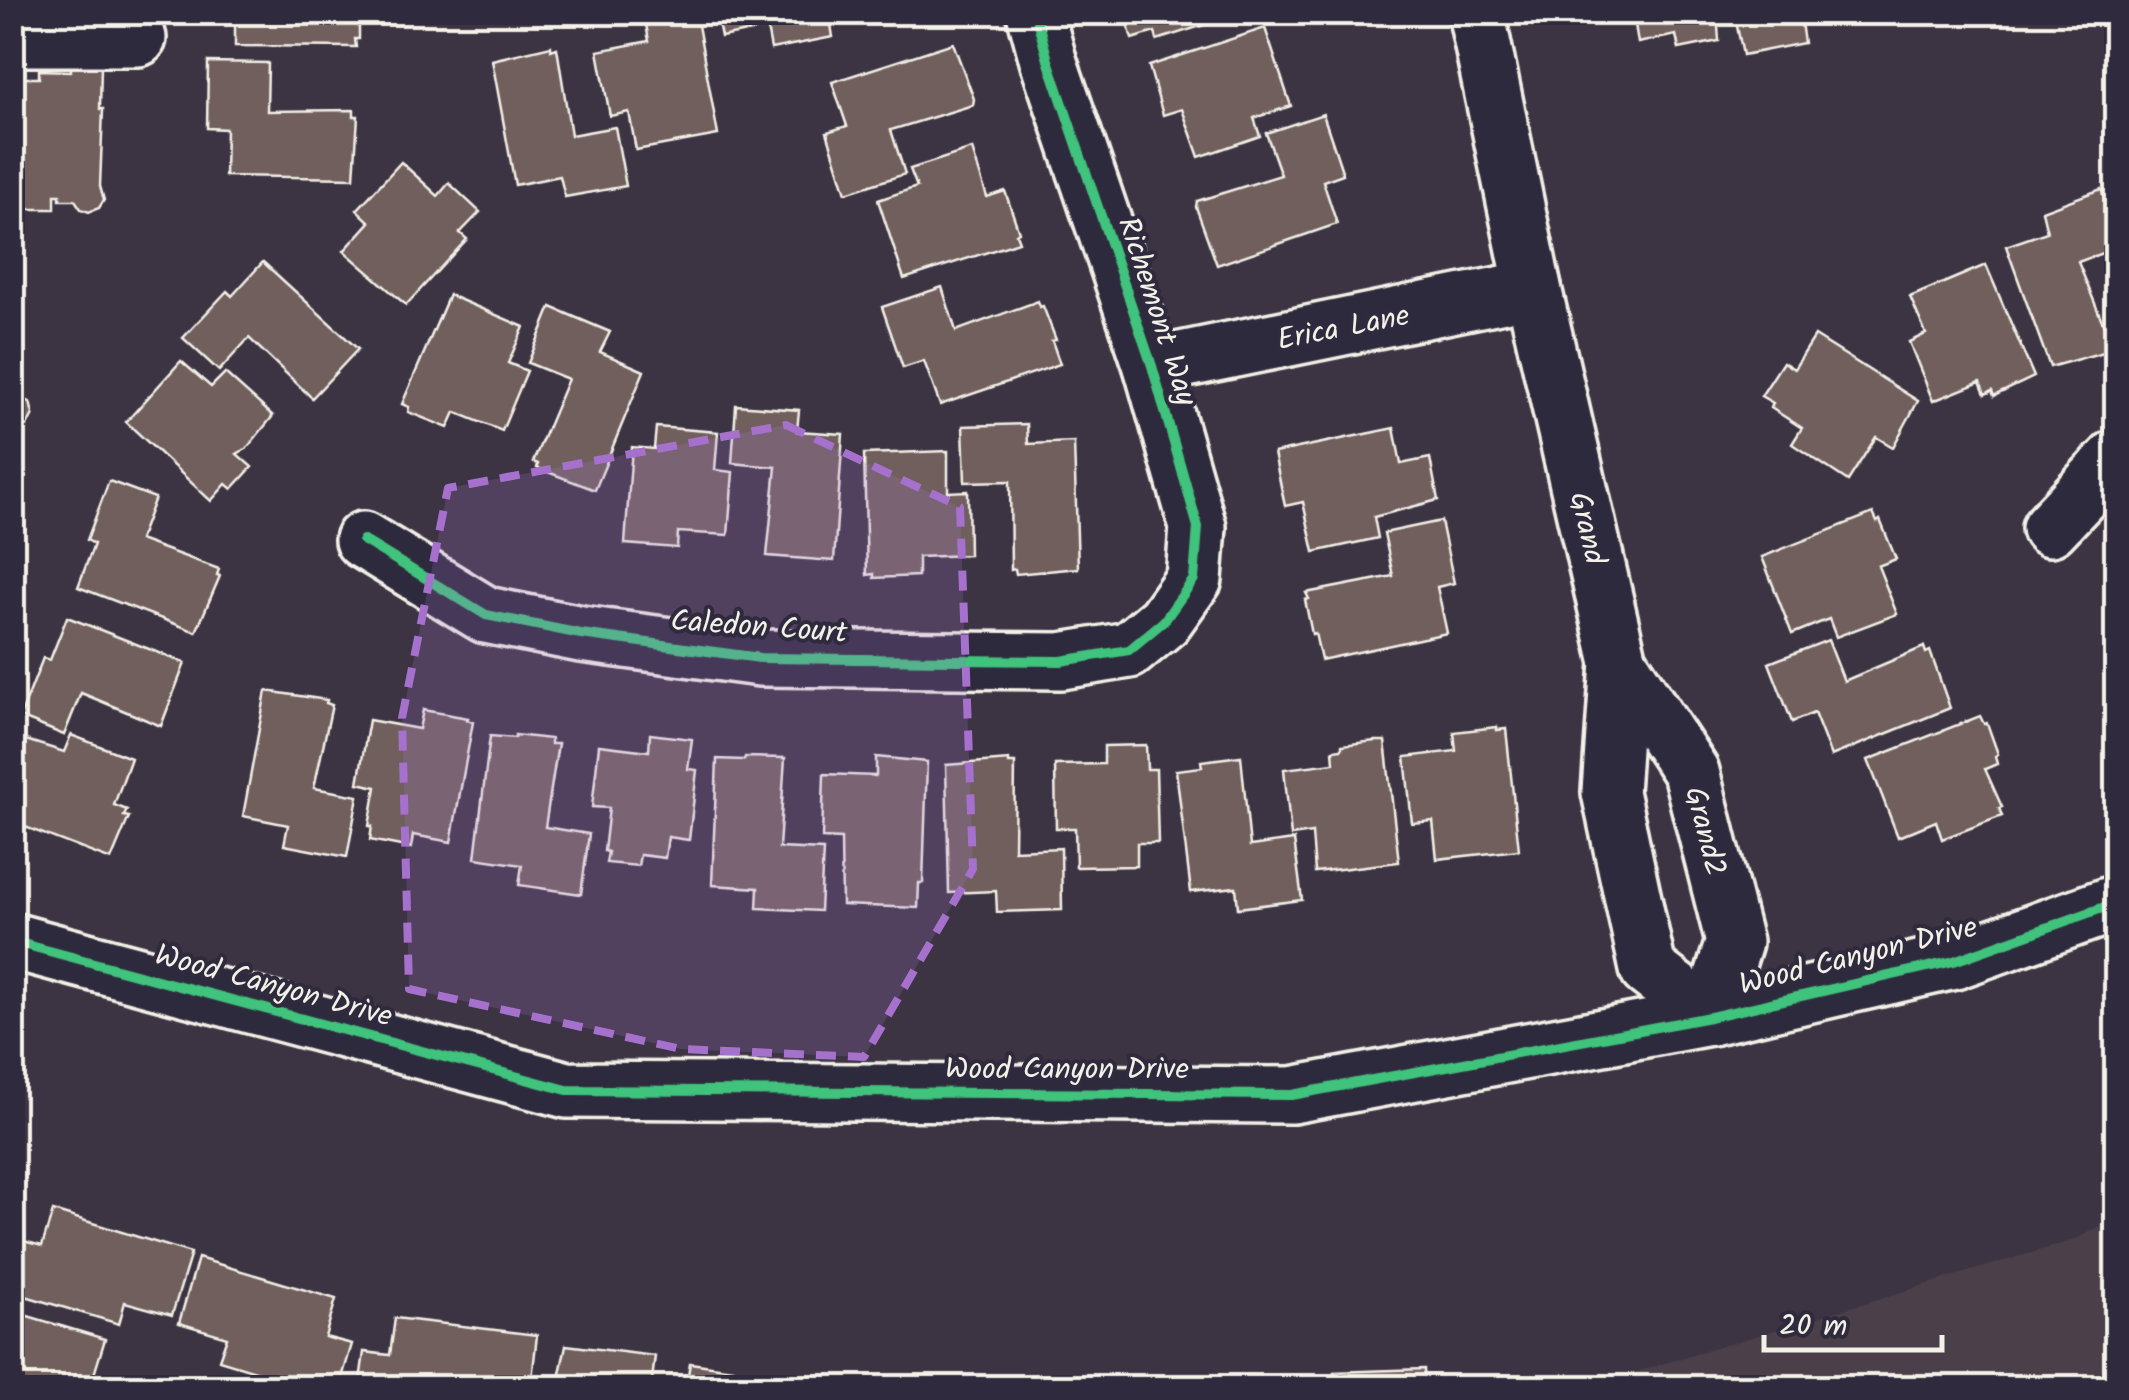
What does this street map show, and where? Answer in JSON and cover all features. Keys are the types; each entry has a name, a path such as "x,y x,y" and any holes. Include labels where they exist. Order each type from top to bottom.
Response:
{"street":[{"name":"Richemont Way","path":"1035,12 1152,366 1198,527 1194,580 1164,621"},
{"name":"Grand","path":"1476,12 1533,288 1619,662 1610,792 1648,969 1710,1018"},
{"path":"12,38 138,38"},
{"name":"Erica Lane","path":"1152,366 1533,288"},
{"path":"2050,528 2116,458"},
{"name":"Caledon Court","path":"363,540 486,615 581,634 760,658 1061,661 1129,650 1164,621"},
{"name":"Grand2","path":"1619,662 1692,772 1734,942 1710,1018"},
{"name":"Wood Canyon Drive","path":"12,941 567,1090 1292,1095 1710,1018 1954,961 2116,903"}],"highlighted area":[{"path":"786,425 960,507 973,869 864,1057 681,1049 409,989 402,718 448,488"}],"shaded area":[{"path":"2116,1219 2116,1387 1618,1387 1623,1376 2074,1240"}],"building":[{"path":"235,12 359,12 359,39 355,39 356,47 235,46"},
{"path":"716,12 829,12 833,37 771,49 767,28 721,37"},
{"path":"1124,12 1245,12 1157,40 1155,32 1132,39"},
{"path":"1633,12 1717,12 1719,41 1679,49 1676,35 1638,43"},
{"path":"1734,12 1846,13 1801,22 1804,43 1743,55"},
{"path":"696,14 718,135 636,150 629,112 610,116 598,51 649,41 646,24"},
{"path":"1265,28 1291,106 1254,118 1260,136 1199,157 1182,109 1163,115 1149,66"},
{"path":"953,43 973,105 891,130 905,174 846,193 827,132 847,126 832,82"},
{"path":"551,46 551,50 557,48 571,135 615,127 626,186 565,197 560,176 515,185 492,60"},
{"path":"208,62 268,63 267,111 354,110 354,116 358,116 354,178 225,176 226,129 207,128"},
{"path":"71,67 101,67 100,186 104,200 99,208 89,212 75,200 60,200 60,195 55,195 55,209 24,209 24,201 12,200 12,78 39,78 39,70 71,71"},
{"path":"1323,114 1343,174 1323,181 1337,224 1217,265 1197,201 1281,175 1266,133"},
{"path":"972,149 987,197 1005,191 1019,242 904,279 878,200 917,187 910,169"},
{"path":"401,162 438,196 449,183 480,212 460,233 467,239 406,305 344,251 370,222 357,210"},
{"path":"2101,189 2116,231 2116,248 2078,262 2112,345 2106,347 2107,351 2050,367 2006,246 2047,232 2042,211"},
{"path":"263,262 358,349 312,398 249,338 219,371 183,338 227,291 232,296"},
{"path":"1986,265 2034,377 1994,396 1992,391 1985,394 1980,382 1933,401 1909,342 1926,334 1910,297"},
{"path":"942,287 956,331 1038,301 1056,340 1052,341 1060,364 940,405 924,361 903,368 882,307"},
{"path":"449,295 524,327 508,363 527,371 502,431 455,412 448,428 408,412 409,407 402,404"},
{"path":"551,307 610,332 600,352 644,371 595,490 537,468 538,464 533,462 568,379 528,363"},
{"path":"1815,336 1918,401 1893,447 1876,437 1848,481 1792,444 1802,428 1771,408 1773,403 1761,396 1783,362 1794,369"},
{"path":"181,361 211,387 225,373 273,416 247,448 237,454 252,467 232,489 226,484 211,501 126,422"},
{"path":"22,398 30,402 33,414 12,456 12,400"},
{"path":"736,405 799,410 797,431 843,434 834,561 767,556 776,467 732,463"},
{"path":"1027,424 1028,444 1074,442 1078,568 1016,574 1015,569 1011,570 1010,481 965,482 963,426"},
{"path":"656,427 718,432 715,470 733,472 728,535 678,532 677,548 625,544 632,447 654,449"},
{"path":"1394,428 1401,464 1430,458 1438,500 1374,517 1378,538 1314,552 1303,502 1285,506 1274,453"},
{"path":"948,451 948,492 968,491 969,555 918,557 918,576 867,575 864,454"},
{"path":"109,481 155,498 139,540 219,569 220,576 196,632 78,587 94,544 87,540"},
{"path":"1873,513 1877,522 1880,520 1896,559 1878,566 1897,614 1836,637 1829,619 1792,634 1762,557"},
{"path":"1441,521 1454,583 1437,587 1447,633 1321,660 1315,633 1312,634 1306,593 1393,576 1384,533"},
{"path":"67,617 185,663 161,726 81,693 64,735 20,717 43,658 50,660"},
{"path":"1828,640 1844,681 1924,647 1926,653 1930,651 1950,708 1831,756 1814,713 1792,722 1769,663"},
{"path":"266,691 327,700 332,705 314,788 358,796 347,857 284,845 288,825 243,816"},
{"path":"423,710 473,722 451,842 413,835 411,848 370,840 376,787 358,783 369,720 419,729"},
{"path":"1980,716 1987,723 1998,754 1997,764 1985,769 2002,807 2002,816 1942,839 1936,821 1898,837 1868,760"},
{"path":"1506,729 1519,850 1437,859 1433,821 1412,823 1405,757 1456,751 1454,732"},
{"path":"650,734 692,739 688,769 697,770 689,840 668,837 665,858 640,855 638,866 606,863 609,808 592,807 599,745 649,751"},
{"path":"71,735 131,758 114,805 127,810 124,816 129,817 111,860 12,822 13,736 64,752"},
{"path":"490,736 551,739 551,744 558,744 545,827 589,834 581,894 519,885 522,865 475,858"},
{"path":"1385,741 1399,862 1315,872 1312,833 1291,836 1284,769 1334,763 1333,750 1342,749 1342,745"},
{"path":"1146,745 1147,769 1156,769 1158,843 1137,843 1137,866 1076,867 1075,828 1056,828 1055,765 1104,764 1104,746"},
{"path":"1241,756 1250,846 1294,840 1302,900 1238,908 1236,887 1191,892 1176,770 1202,767 1201,761"},
{"path":"876,757 927,762 923,883 919,883 918,908 842,905 841,839 822,838 824,774 876,776"},
{"path":"785,758 779,848 823,850 820,911 757,908 758,888 712,885 717,759"},
{"path":"1009,760 1015,763 1014,850 1061,848 1062,910 997,912 996,891 949,893 946,765"},
{"path":"53,1211 191,1253 172,1315 125,1302 119,1324 12,1292 12,1250 16,1239 42,1246"},
{"path":"198,1258 336,1299 325,1337 352,1344 339,1388 312,1388 219,1360 227,1337 179,1323"},
{"path":"21,1314 105,1339 92,1381 79,1377 76,1388 12,1388 12,1339"},
{"path":"395,1318 537,1335 531,1388 359,1388 364,1352 390,1355"},
{"path":"566,1345 655,1356 651,1388 557,1388"},
{"path":"690,1363 761,1373 759,1388 665,1388 686,1387"},
{"path":"1424,1369 1425,1388 1334,1388 1334,1372"},
{"path":"224,1375 267,1388 219,1388"},
{"path":"1288,1377 1288,1388 1222,1388 1222,1379"},
{"path":"794,1378 865,1383 864,1388 793,1388"}],"cycle path":[{"path":"363,540 486,615 581,634 760,658 1061,661 1129,650 1164,621 1194,579 1198,527 1152,366 1035,12"},
{"path":"12,941 567,1090 1292,1095 1710,1017 1954,961 2116,903"}]}
